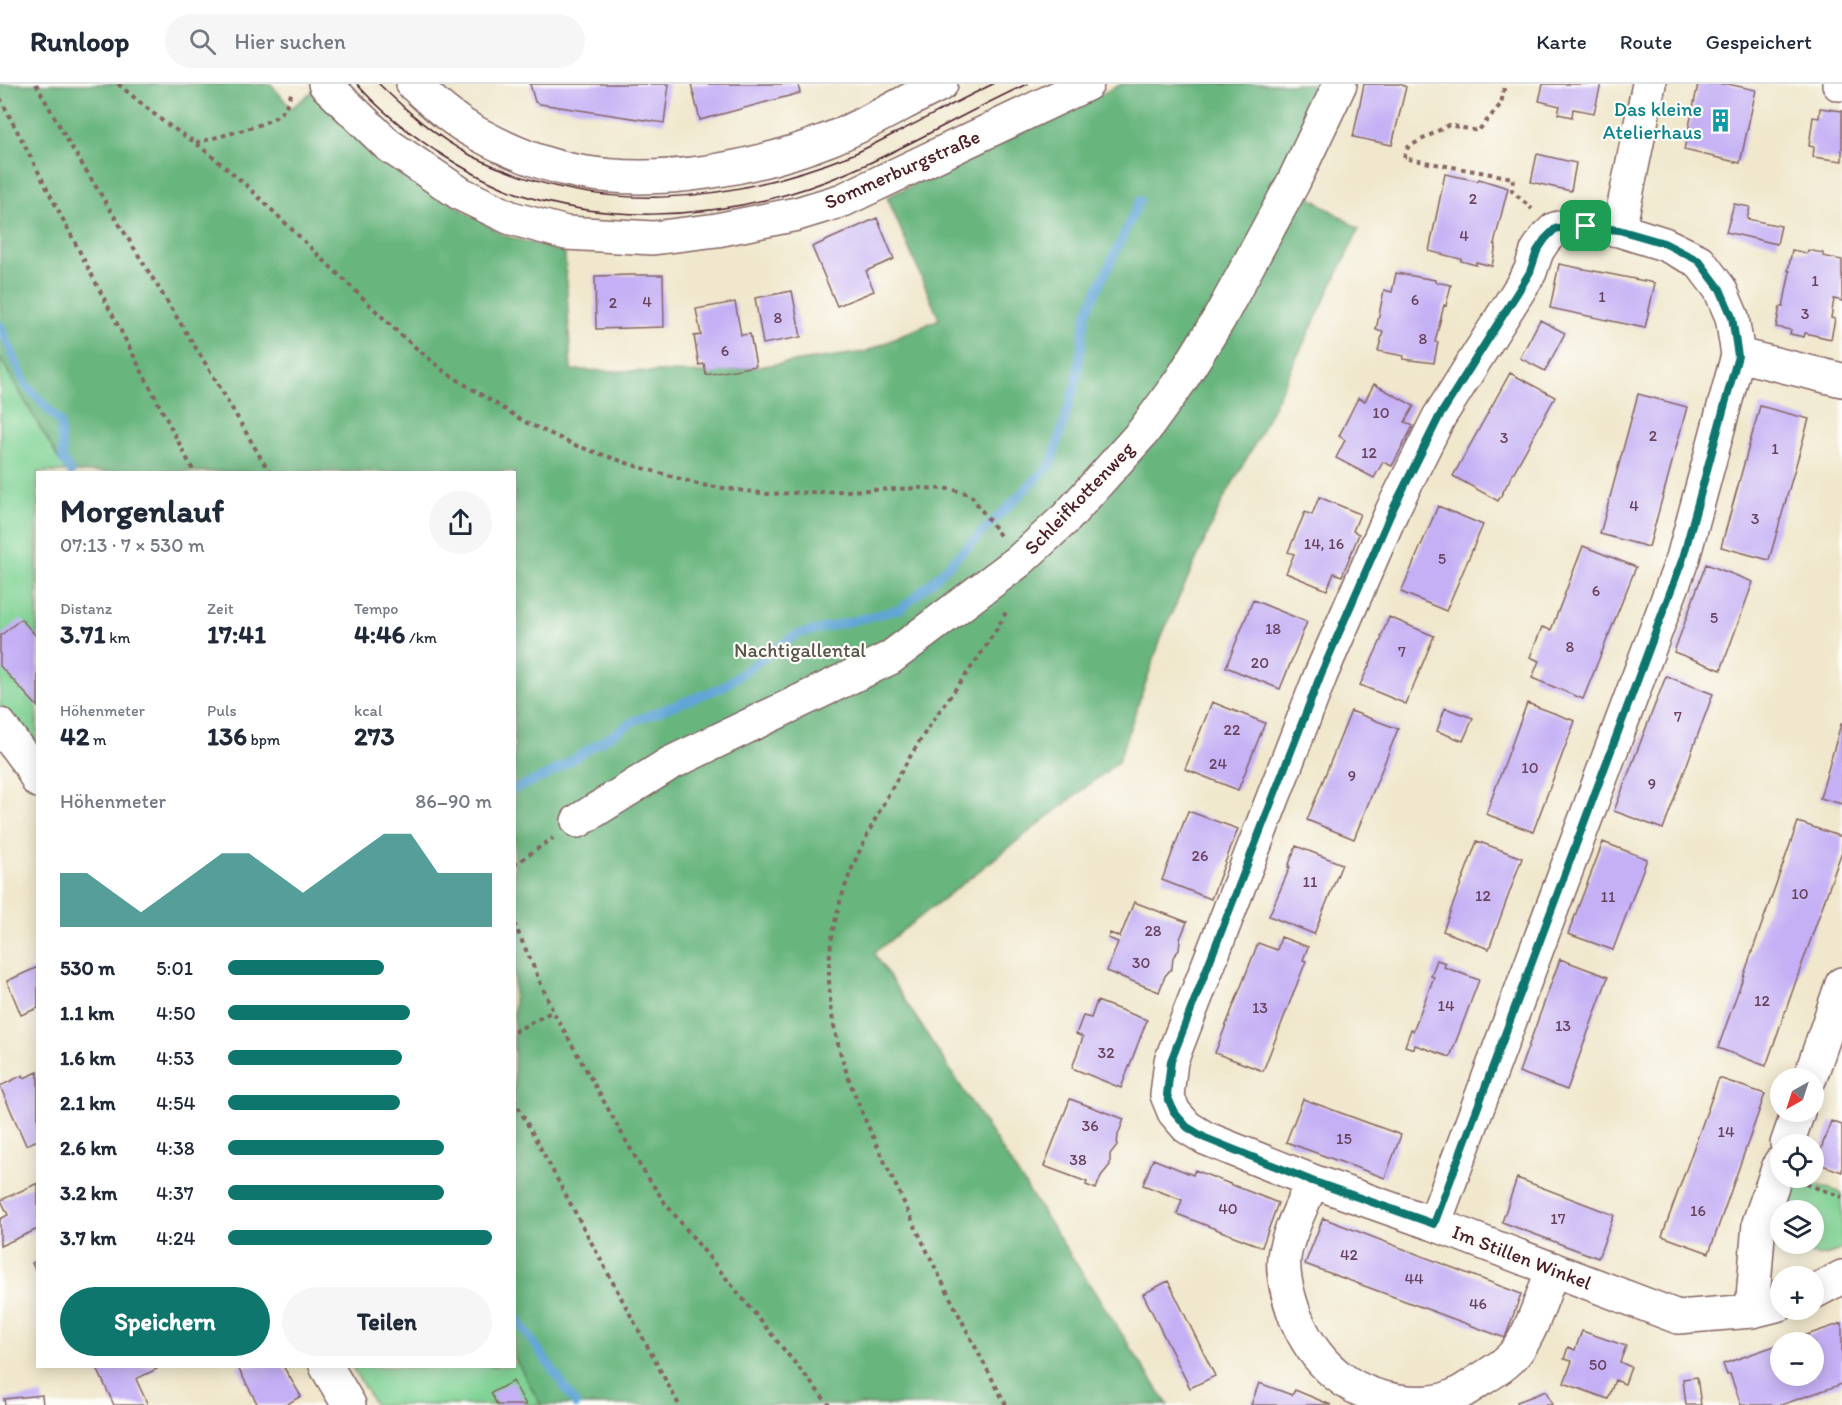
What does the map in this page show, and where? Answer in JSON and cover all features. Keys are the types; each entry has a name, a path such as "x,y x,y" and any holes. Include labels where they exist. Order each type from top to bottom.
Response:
{"street":[{"name":"Sommerburgstraße","path":"325,84 388,145 461,194 511,218 566,232 653,238 717,230 786,216 843,200 1087,84"},
{"path":"413,84 435,104 476,134 528,156 580,172 635,176 701,174 774,158 832,138 941,84"},
{"name":"Schleifkottenweg","path":"578,821 669,764 890,658 1019,561 1067,517 1143,432 1181,380 1219,320 1281,204 1340,84"},
{"path":"1619,230 1649,84"},
{"path":"1434,1224 1683,558 1738,356 1732,317 1720,289 1699,261 1664,243 1619,230 1571,225 1555,229"},
{"name":"Im Stillen Winkel","path":"1555,229 1537,251 1530,272 1439,417 1392,511 1321,674 1171,1061 1167,1095 1174,1112 1187,1127 1205,1138 1312,1181 1434,1224 1678,1317 1766,1307"},
{"path":"1738,356 1842,380"},
{"path":"0,725 36,777"},
{"path":"1813,1068 1842,984"},
{"path":"1312,1181 1284,1258 1284,1273 1291,1306 1312,1351 1347,1383 1368,1393 1410,1402 1433,1402 1449,1398 1467,1389 1503,1365 1516,1353 1523,1341 1553,1269"},
{"path":"1766,1307 1759,1223 1780,1188"},
{"path":"1824,1287 1842,1277"},
{"path":"327,1368 349,1405"}],"path":[{"path":"36,84 69,143 215,379 268,471"},
{"path":"118,84 165,123 196,143 245,184 403,337 445,372 525,422 577,446 701,485 768,494 920,488 950,489 970,494 1002,538"},
{"path":"1506,84 1501,105 1478,131 1449,125 1408,147 1406,158 1513,178 1512,191 1555,229"},
{"path":"196,143 277,116 286,106 292,92"},
{"path":"0,99 193,471"},
{"path":"1006,1405 917,1231 867,1124 849,1079 834,1026 828,977 833,933 845,886 862,847 928,727 974,664 1007,608"},
{"path":"516,864 578,821"},
{"path":"516,928 553,1011 639,1164 665,1203 829,1405"},
{"path":"516,1031 553,1011"},
{"path":"516,1103 679,1405"},
{"path":"1823,1188 1842,1197"}],"green space":[{"name":"Nachtigallental","path":"0,84 271,84 291,108 317,88 411,178 503,235 565,253 571,370 713,373 865,352 939,319 887,197 1122,84 1336,84 1299,190 1359,229 1256,442 1222,502 1163,633 1118,762 874,953 1168,1405 541,1405 516,1361 516,471 65,471 0,358"},
{"path":"0,358 65,471 36,471 36,749 0,708"},
{"path":"1824,1187 1842,1193 1842,1249 1822,1255 1810,1254 1824,1254 1824,1200 1790,1200 1794,1188"},
{"path":"516,1359 541,1405 375,1405 353,1368 516,1368"}],"building":[{"path":"530,84 669,84 664,123 540,104 535,102"},
{"path":"691,84 798,84 800,93 700,120"},
{"path":"1364,84 1400,84 1406,87 1392,145 1353,137"},
{"path":"1543,84 1601,84 1594,113 1573,109 1572,117 1558,114 1560,106 1539,101"},
{"name":"Das kleine Atelierhaus","path":"1698,84 1728,84 1756,90 1740,163 1684,150"},
{"path":"1820,108 1842,111 1842,161 1813,157 1814,147 1809,146 1813,117 1819,118"},
{"path":"1537,154 1576,163 1571,191 1531,182"},
{"path":"1445,174 1478,181 1479,179 1508,188 1494,244 1496,245 1492,266 1476,262 1476,265 1429,251"},
{"path":"1734,204 1750,207 1747,219 1781,226 1777,244 1726,232"},
{"path":"877,218 894,259 866,271 874,291 837,306 812,247"},
{"path":"1792,250 1823,253 1823,256 1842,260 1842,301 1834,299 1831,318 1835,319 1831,339 1805,333 1804,337 1790,334 1791,330 1776,327 1780,307 1783,307"},
{"path":"1559,264 1655,283 1645,328 1550,308"},
{"path":"1396,273 1451,285 1435,342 1438,342 1434,363 1403,359 1404,356 1378,351 1383,332 1376,330 1384,290 1392,292"},
{"path":"663,275 664,327 596,329 595,276"},
{"path":"792,291 801,337 763,344 755,298"},
{"path":"735,302 741,335 750,334 756,366 706,375 704,364 699,365 694,336 701,335 696,309"},
{"path":"1540,320 1565,333 1545,371 1520,358"},
{"path":"1510,373 1555,397 1498,501 1453,476"},
{"path":"1374,384 1414,406 1405,422 1413,426 1392,466 1383,462 1374,478 1336,458 1345,440 1339,436 1358,398 1365,401"},
{"path":"1638,394 1687,407 1649,547 1600,534"},
{"path":"1760,406 1809,419 1769,560 1721,547"},
{"path":"1319,497 1360,514 1353,531 1359,534 1342,576 1334,573 1327,590 1286,573 1294,554 1288,552 1305,512 1312,515"},
{"path":"1438,506 1483,525 1446,611 1401,592"},
{"path":"1583,546 1636,567 1583,699 1532,678 1539,661 1530,657 1542,627 1551,630"},
{"path":"1706,564 1753,582 1721,670 1674,652"},
{"path":"1253,600 1307,622 1280,689 1226,667"},
{"path":"1389,617 1434,636 1406,704 1360,685"},
{"path":"21,619 36,636 36,705 0,666 0,636"},
{"path":"1666,676 1713,694 1663,829 1614,811"},
{"path":"1212,702 1265,723 1238,790 1185,769"},
{"path":"1527,703 1575,721 1533,832 1486,814"},
{"path":"1445,708 1473,718 1463,741 1437,731"},
{"path":"1351,711 1398,729 1354,839 1307,820"},
{"path":"1842,724 1842,804 1820,798"},
{"path":"1188,811 1238,829 1211,899 1162,880"},
{"path":"1798,822 1842,837 1842,851 1766,1066 1718,1048"},
{"path":"1477,841 1522,858 1489,949 1443,931"},
{"path":"1603,842 1647,859 1613,950 1568,934"},
{"path":"1296,846 1342,864 1314,934 1269,916 1290,867 1288,867"},
{"path":"1134,902 1187,922 1180,939 1179,950 1173,957 1172,968 1165,976 1159,992 1107,971 1118,942 1108,938 1110,933 1120,937"},
{"path":"1281,937 1308,947 1303,960 1306,961 1263,1071 1215,1053 1258,943 1277,950"},
{"path":"1560,959 1608,977 1567,1090 1519,1072"},
{"path":"1437,960 1446,963 1444,967 1479,980 1450,1057 1415,1045 1414,1049 1405,1046 1434,977 1431,976"},
{"path":"36,968 36,1009 21,1015 7,981"},
{"path":"1097,1001 1147,1020 1121,1088 1072,1068 1083,1037 1076,1034 1083,1016 1091,1018"},
{"path":"36,1073 36,1141 26,1145 0,1086 23,1075 24,1078"},
{"path":"1719,1078 1765,1094 1709,1253 1662,1236"},
{"path":"1070,1099 1124,1119 1117,1145 1110,1154 1110,1165 1101,1176 1096,1189 1086,1185 1087,1182 1044,1166"},
{"path":"1303,1099 1401,1135 1385,1178 1286,1142"},
{"path":"1831,1121 1842,1125 1842,1172 1824,1166 1824,1141"},
{"path":"1153,1159 1193,1175 1195,1170 1278,1203 1262,1247 1177,1214 1182,1200 1143,1185"},
{"path":"1517,1178 1614,1215 1598,1258 1502,1222"},
{"path":"36,1184 36,1230 0,1246 0,1219 8,1215 1,1200"},
{"path":"1323,1218 1521,1294 1505,1338 1305,1264"},
{"path":"1168,1281 1215,1376 1190,1388 1143,1294"},
{"path":"1842,1323 1842,1384 1781,1405 1741,1405 1730,1374 1727,1375 1723,1364 1770,1348 1770,1386 1824,1386 1824,1332 1815,1332"},
{"path":"1582,1331 1626,1346 1620,1362 1631,1367 1625,1384 1615,1380 1608,1399 1564,1383 1572,1361 1564,1359 1568,1347 1575,1350"},
{"path":"97,1368 156,1368 136,1379 148,1405 114,1405"},
{"path":"238,1368 284,1368 301,1396 286,1405 258,1405"},
{"path":"1697,1377 1701,1405 1686,1405 1683,1379"},
{"path":"513,1381 526,1405 497,1405 491,1393"},
{"path":"1259,1383 1292,1395 1295,1390 1331,1405 1251,1405"},
{"path":"1546,1391 1552,1405 1518,1405 1517,1402"},
{"path":"42,1395 43,1405 5,1405 4,1399"}],"waterway":[{"path":"516,788 548,775 634,721 723,687 795,635 901,609 936,578 1051,464 1076,383 1086,314 1140,200"},
{"path":"0,325 26,385 60,422 63,460 70,471"},
{"path":"516,1316 576,1405"}],"tram line":[{"path":"357,84 384,112 415,136 455,163 495,184 549,203 617,213 652,214 721,209 788,194 819,184 880,158 1027,84"},
{"path":"379,84 447,141 472,156 519,176 566,189 614,196 661,197 709,193 756,185 804,172 862,150 993,84"}],"place":[{"name":"Das kleine Atelierhaus","path":"1720,120"}],"route":[{"path":"1571,225 1586,226 1619,230 1664,243 1699,261 1720,289 1732,317 1738,356 1683,558 1434,1224 1312,1181 1205,1138 1187,1127 1174,1112 1167,1095 1168,1079 1171,1061 1321,674 1392,511 1439,417 1530,272 1537,251 1545,239 1555,229 1571,225"}]}
